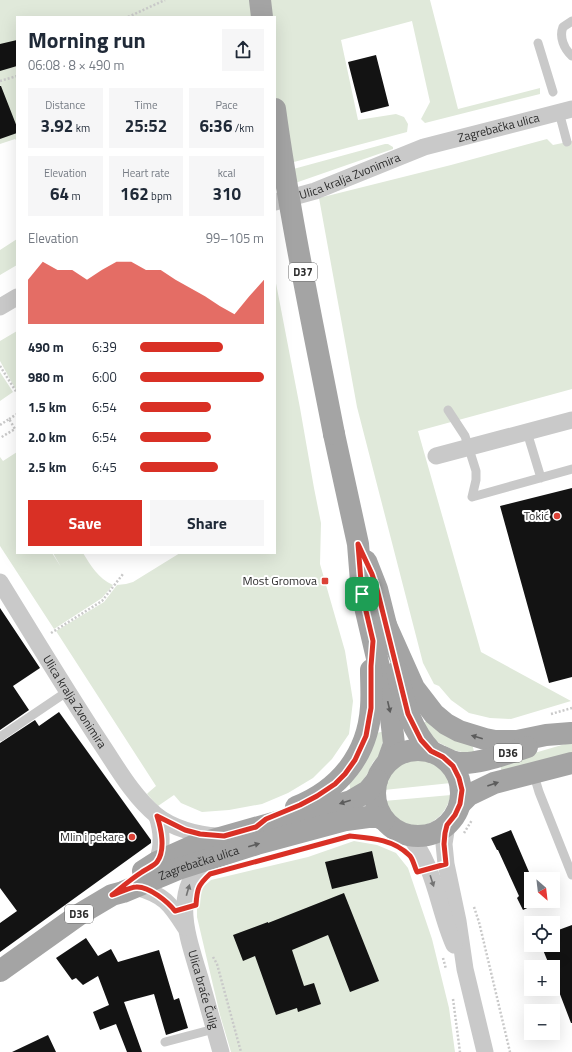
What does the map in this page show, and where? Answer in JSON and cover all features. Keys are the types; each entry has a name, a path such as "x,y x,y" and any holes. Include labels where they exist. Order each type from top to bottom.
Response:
{"main road":[{"path":"260,0 262,16"},
{"name":"D37","path":"276,117 280,147 311,317 334,434 358,544 372,574 386,623"},
{"path":"358,544 362,594 394,733 394,744 388,761"},
{"path":"386,623 414,688 434,714 446,724 459,731 496,741 517,740 546,735 572,733"},
{"path":"386,623 408,714 421,740 437,754"},
{"path":"256,827 266,819 300,805 335,784 345,774 355,760 366,736 371,708 371,666 373,641"},
{"name":"D36","path":"467,811 455,815 455,830 439,831 403,841 395,829 382,830 375,794 379,773 388,761 398,754 408,750 420,749 464,764 488,759 572,733"},
{"name":"D36","path":"437,754 453,766 459,778 467,811"},
{"name":"D36","path":"467,811 469,795 481,789 494,783 572,762"},
{"name":"Zagrebačka ulica","path":"112,895 127,882 157,862 195,845 351,801 368,790 377,780"},
{"name":"Zagrebačka ulica","path":"112,895 208,858 346,820 378,817 382,830"},
{"name":"D36","path":"0,971 80,914 112,895"}],"street":[{"name":"Zagrebačka ulica","path":"424,147 566,110"},
{"name":"Ulica kralja Zvonimira","path":"276,202 315,191 424,147"},
{"path":"0,307 16,298"},
{"path":"436,456 572,420"},
{"name":"Ulica kralja Zvonimira","path":"0,582 138,799 157,816 185,830 200,834 224,836"},
{"path":"157,816 162,841 161,852 157,862"},
{"path":"455,830 444,844 446,864 458,922 465,969 484,1052"},
{"path":"403,841 418,847 428,868 451,938 465,969"},
{"name":"Ulica braće Čulig","path":"208,858 197,870 188,886 185,898 185,927 221,1052"},
{"name":"Ulica braće Čulig","path":"136,887 149,890 164,900 175,911 185,927"}],"lane":[{"path":"572,21 563,27 562,35 567,50 572,56"},
{"path":"538,44 553,92"},
{"path":"566,110 567,142"},
{"path":"448,410 465,436 476,471 476,480 472,497 572,469"},
{"path":"527,432 540,478"},
{"path":"0,737 68,691"},
{"path":"533,772 539,792 572,875"},
{"path":"165,1042 214,1029"}],"path":[{"path":"130,16 165,0"},
{"path":"0,81 16,76"},
{"path":"0,366 16,391"},
{"path":"0,425 16,415"},
{"path":"0,438 15,429 9,419"},
{"path":"37,642 102,601 123,574"},
{"path":"550,714 572,708"},
{"path":"455,830 467,811"},
{"path":"382,830 394,844 403,841"},
{"path":"474,907 480,922 510,1052"},
{"path":"211,954 217,964 241,1052"},
{"path":"442,956 447,971"},
{"path":"452,994 460,1052"}],"green space":[{"path":"0,0 430,0 458,109 540,88 540,94 425,123 421,119 430,102 412,21 341,40 358,120 396,114 404,117 408,124 407,132 276,167 276,16 16,16 16,140 15,139 0,144"},
{"path":"547,139 553,145 572,141 572,389 418,431 481,652 571,701 511,719 490,718 469,713 451,700 439,686 434,684 423,663 357,407 319,198"},
{"path":"385,144 393,147 393,149 276,190 276,174"},
{"path":"16,240 16,266 0,275 0,250"},
{"path":"276,283 321,523 320,564 345,651 353,701 349,734 332,759 313,778 288,793 262,804 229,810 202,812 181,803 174,795 158,806 147,794 156,786 56,631 104,602 117,585 133,582 178,554 276,554"},
{"path":"16,332 16,390 0,361 0,341"},
{"path":"0,372 13,392 0,401"},
{"path":"16,453 16,554 53,554 61,567 54,554 84,554 99,575 113,585 102,598 54,629 0,546 0,457 3,461"},
{"path":"431,720 472,744 475,755 453,750 436,741 421,723"},
{"path":"386,731 379,756 373,762 368,773 359,786 351,793 349,782 376,733"},
{"path":"572,742 572,755 502,775 500,763"},
{"path":"414,759 437,765 445,772 451,783 384,790 385,784 394,770"},
{"path":"451,795 446,808 439,817 430,823 420,826 410,825 400,821 391,813 384,801"},
{"path":"354,841 377,845 396,853 408,868 432,939 449,1008 455,1052 231,1052 220,1015 197,917 197,892 211,880 308,857"}],"building":[{"path":"16,40 16,66 0,71 0,44"},
{"path":"376,55 389,106 361,113 348,62"},
{"path":"1,86 16,124 16,133 0,139"},
{"path":"572,488 572,677 549,683 500,506"},
{"path":"0,608 40,668 13,686 29,710 0,730"},
{"path":"59,712 151,840 151,843 0,952 0,923 17,911 0,888 0,743 35,720 39,726"},
{"path":"511,830 529,872 524,872 524,908 527,908 523,910 517,898 519,896 491,838"},
{"path":"372,851 378,878 332,889 325,862"},
{"path":"344,893 379,981 350,992 328,935 292,950 304,986 314,983 321,1004 298,1012 297,1008 276,1015 255,956 243,961 233,935"},
{"path":"572,925 572,1023 560,994 560,960 547,960 544,952 560,952 560,929"},
{"path":"86,938 98,956 111,949 118,962 159,950 174,1000 179,998 188,1028 166,1035 154,994 124,1002 142,1052 127,1052 116,1024 100,1030 93,1012 109,1005 98,976 83,985 76,978 72,980 56,958"},
{"path":"48,1035 56,1052 12,1052"}],"place":[{"name":"Tokić","path":"557,516"},
{"name":"Most Gromova","path":"325,581"},
{"name":"Mlin i pekare","path":"132,837"}],"route":[{"path":"358,544 372,574 377,589 408,714 421,740 431,751 443,757 453,766 459,778 462,790 460,804 455,815 447,825 445,833 444,844 446,864 417,872 410,855 394,844 371,838 350,836 210,874 200,884 197,891 196,905 175,911 160,896 149,890 136,887 112,895 127,882 157,862 161,852 162,841 157,816 185,830 200,834 224,836 256,827 266,819 300,805 335,784 345,774 362,748 366,736 371,708 371,666 373,641 362,594 358,544"}]}
